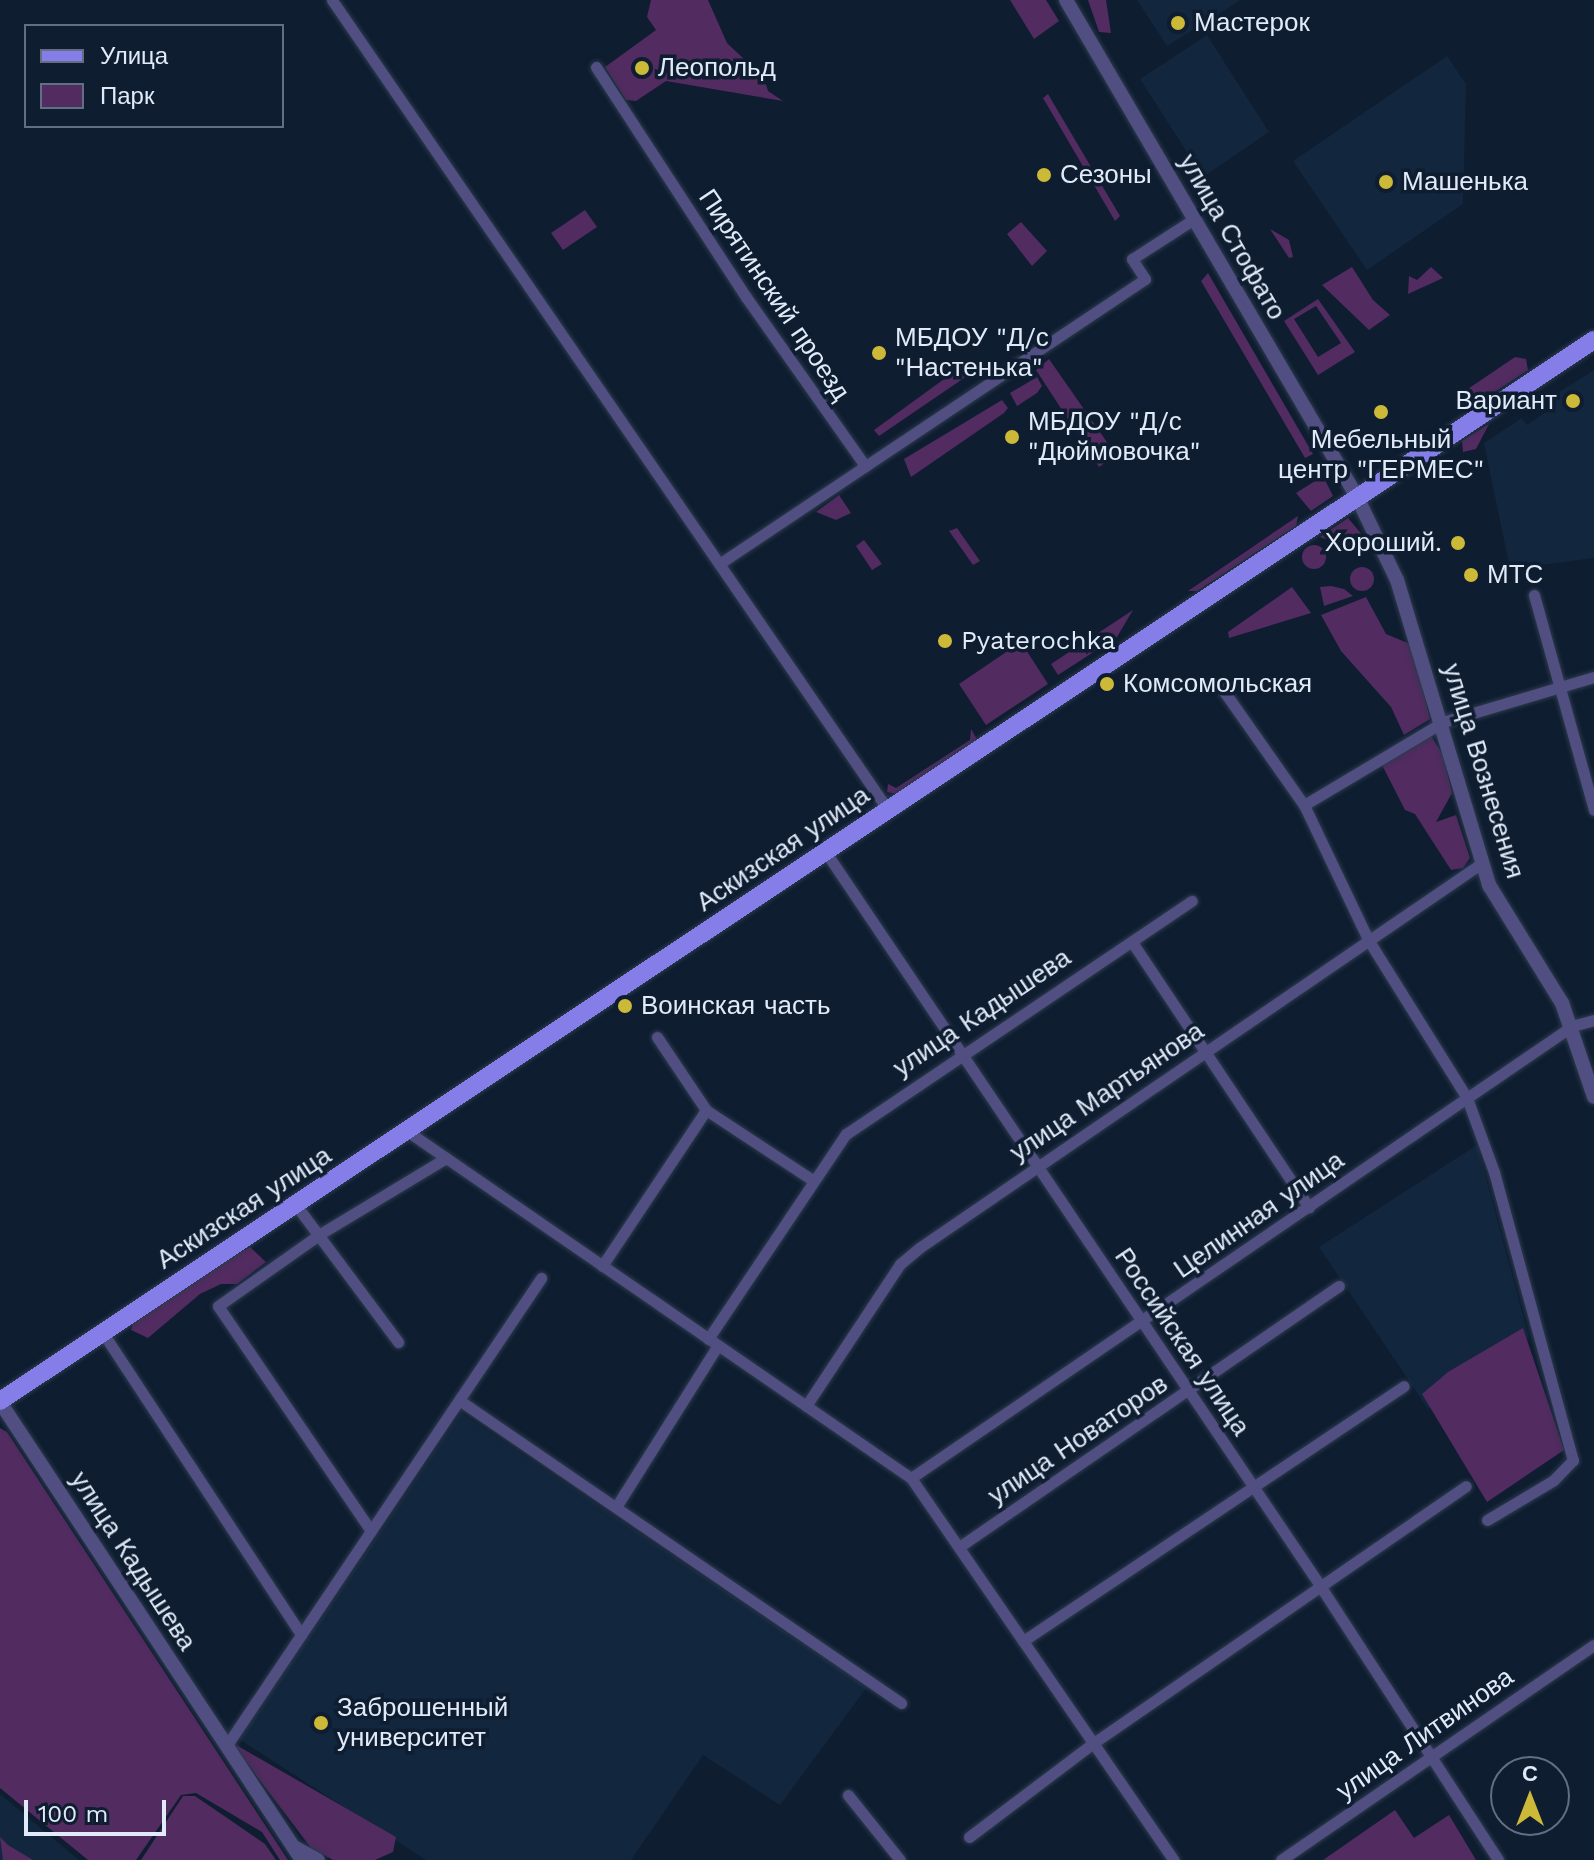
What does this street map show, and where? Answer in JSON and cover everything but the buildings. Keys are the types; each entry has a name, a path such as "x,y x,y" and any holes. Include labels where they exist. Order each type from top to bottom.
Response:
{"main road":[{"name":"Аскизская улица","path":"0,1401 1594,340"}],"street":[{"path":"332,0 536,302 722,562 888,810"},
{"name":"улица Стофато","path":"1066,0 1357,497"},
{"name":"Пирятинский проезд","path":"596,67 865,466"},
{"path":"722,562 1145,279 1132,259 1194,219"},
{"name":"улица Вознесения","path":"1357,497 1397,580 1443,722 1489,885 1572,1026 1594,1097"},
{"path":"1534,595 1594,810"},
{"path":"1304,805 1443,722 1594,677"},
{"path":"1221,687 1304,805 1369,941 1467,1098 1494,1172 1573,1460 1554,1480 1487,1520"},
{"name":"Российская улица","path":"825,851 1319,1584 1498,1860"},
{"name":"улица Мартьянова","path":"806,1406 900,1264 1482,863"},
{"name":"улица Кадышева","path":"713,1342 846,1134 1192,901"},
{"path":"1132,942 1309,1207"},
{"name":"Целинная улица","path":"911,1478 1572,1026 1594,1020"},
{"path":"657,1037 706,1110 814,1181"},
{"path":"602,1266 706,1110"},
{"path":"407,1131 911,1478 1174,1860"},
{"path":"371,1531 218,1306 320,1234 446,1158"},
{"path":"296,1205 398,1342"},
{"path":"227,1745 541,1278"},
{"name":"улица Новаторов","path":"959,1547 1339,1286"},
{"path":"103,1333 301,1635"},
{"path":"616,1507 713,1342"},
{"path":"1023,1641 1404,1386"},
{"path":"459,1400 901,1703"},
{"name":"улица Кадышева","path":"0,1401 302,1860"},
{"path":"969,1837 1092,1744 1319,1584 1466,1486"},
{"name":"улица Литвинова","path":"1281,1860 1594,1645"},
{"path":"848,1795 900,1860"},
{"path":"292,1845 318,1860"}],"shaded area":[{"name":"Мастерок","path":"1137,0 1241,0 1167,46"},
{"path":"1207,35 1269,132 1203,177 1140,79"},
{"name":"Машенька","path":"1447,56 1466,84 1463,204 1367,270 1293,161"},
{"path":"1594,370 1594,558 1510,569 1484,443 1522,418 1527,425 1552,408 1547,400"},
{"path":"1477,1145 1529,1338 1428,1409 1319,1247"},
{"path":"461,1413 867,1687 780,1805 703,1755 631,1860 426,1860 239,1739"},
{"path":"0,1794 79,1860 0,1860"}],"green space":[{"path":"651,0 708,0 727,43 764,78 768,91 783,101 666,81 636,101 626,100 605,67 656,30 647,17"},
{"path":"1010,0 1046,0 1059,21 1034,39"},
{"path":"1088,0 1106,0 1111,33 1099,32"},
{"path":"1048,94 1120,216 1115,221 1043,98"},
{"path":"585,210 597,227 563,250 551,233"},
{"path":"1021,222 1047,251 1032,266 1007,234"},
{"path":"1270,229 1289,240 1293,257 1289,258"},
{"path":"1352,267 1373,300 1390,315 1369,330 1322,285"},
{"path":"1431,267 1443,278 1408,294 1409,276 1417,280"},
{"path":"1208,273 1313,454 1305,458 1201,281"},
{"path":"1318,299 1355,352 1318,375 1284,321","holes":["1316,306 1341,343 1318,357 1294,319"]},
{"path":"1515,357 1526,359 1528,370 1470,408 1461,404 1456,397"},
{"path":"1049,359 1116,455 1099,467 1036,370"},
{"path":"962,366 970,374 879,436 874,430"},
{"path":"1037,377 1042,386 1017,406 1010,393"},
{"path":"1002,400 1008,408 1004,413 911,477 904,459"},
{"path":"1489,424 1476,449 1463,452 1462,441"},
{"path":"1323,476 1333,496 1311,511 1296,493"},
{"path":"839,495 851,513 836,520 816,512"},
{"path":"1298,516 1296,526 1197,591 1188,591"},
{"path":"1348,518 1365,538 1350,548 1320,537"},
{"path":"957,528 980,561 973,565 949,531"},
{"path":"864,540 882,564 872,570 856,546"},
{"path":"1314,545 1323,548 1326,557 1323,566 1314,569 1305,566 1302,557 1305,548"},
{"path":"1362,567 1371,570 1374,579 1371,588 1362,591 1353,588 1350,579 1353,570"},
{"path":"1292,587 1311,613 1229,638 1228,632"},
{"path":"1320,587 1344,589 1353,596 1324,606"},
{"path":"1366,597 1386,634 1410,644 1425,698 1430,719 1404,735 1391,707 1341,651 1321,615"},
{"path":"1133,610 1117,637 1058,675 1051,664"},
{"path":"1021,642 1048,684 986,725 959,684"},
{"path":"971,729 979,743 901,795 887,792 888,784 896,788 970,740"},
{"path":"1431,736 1443,755 1452,793 1436,822 1456,815 1470,858 1463,868 1451,870 1415,814 1405,810 1380,761"},
{"path":"250,1247 266,1262 237,1284 221,1284 200,1294 148,1338 131,1330 134,1320 200,1274"},
{"path":"1523,1328 1564,1450 1487,1502 1422,1394 1448,1372"},
{"path":"0,1428 7,1432 288,1860 280,1860 262,1832 196,1793 181,1795 136,1860 88,1860 0,1788"},
{"path":"231,1742 396,1837 393,1852 375,1860 333,1860 311,1848"},
{"path":"183,1796 195,1796 265,1844 276,1860 141,1860"},
{"path":"1395,1810 1414,1838 1449,1815 1476,1860 1323,1860"},
{"path":"0,1837 8,1845 33,1860 3,1860"}],"place":[{"name":"Мастерок","path":"1178,23"},
{"name":"Леопольд","path":"642,68"},
{"name":"Сезоны","path":"1044,175"},
{"name":"Машенька","path":"1386,182"},
{"name":"МБДОУ \"Д/с \"Настенька\"","path":"879,353"},
{"name":"Вариант","path":"1573,401"},
{"name":"Мебельный центр \"ГЕРМЕС\"","path":"1381,412"},
{"name":"МБДОУ \"Д/с \"Дюймовочка\"","path":"1012,437"},
{"name":"Хороший.","path":"1458,543"},
{"name":"МТС","path":"1471,575"},
{"name":"Pyaterochka","path":"945,641"},
{"name":"Комсомольская","path":"1107,684"},
{"name":"Воинская часть","path":"625,1006"},
{"name":"Заброшенный университет","path":"321,1723"}]}
